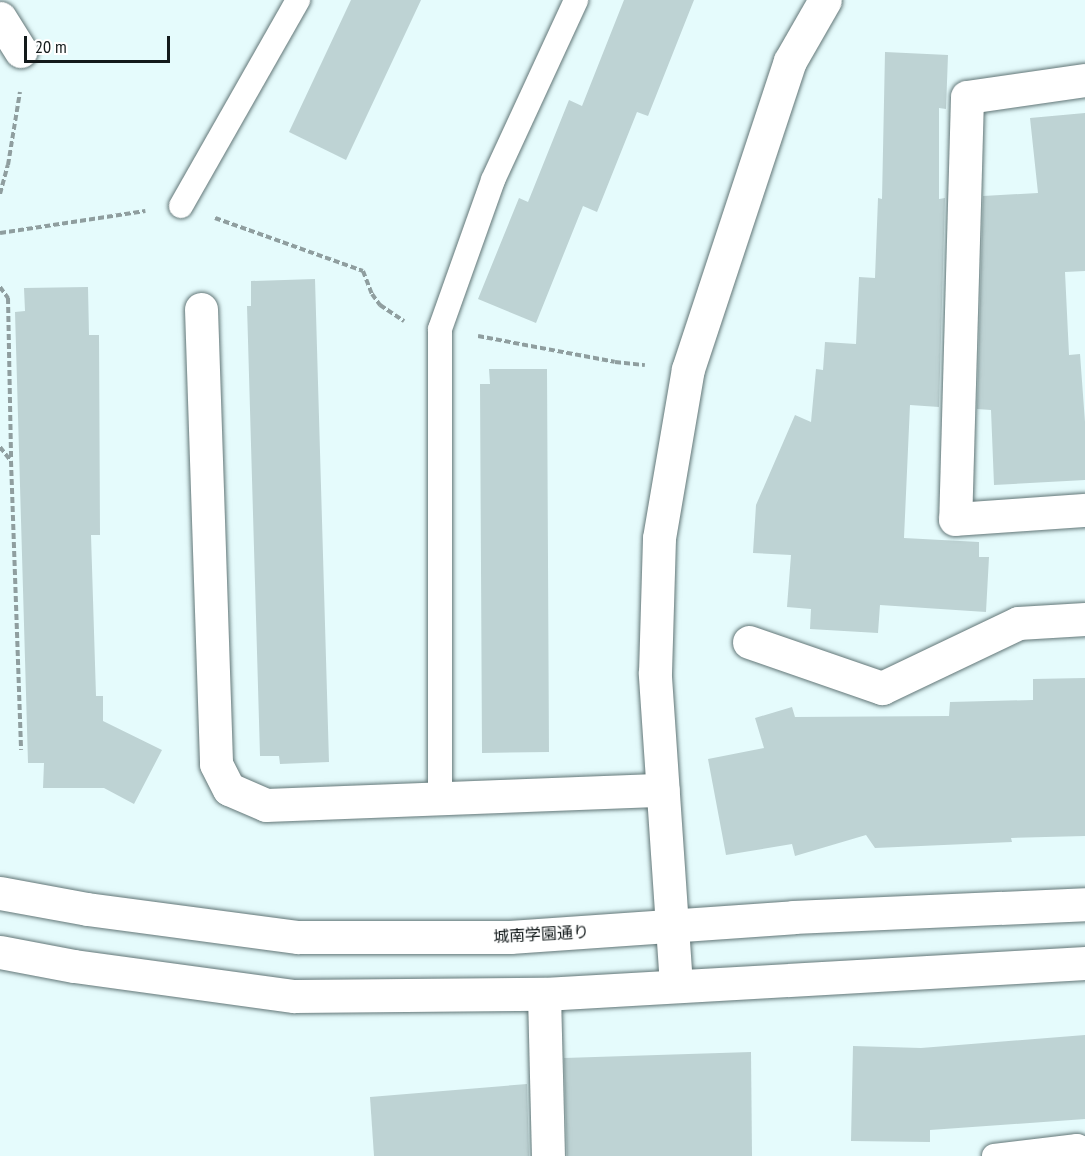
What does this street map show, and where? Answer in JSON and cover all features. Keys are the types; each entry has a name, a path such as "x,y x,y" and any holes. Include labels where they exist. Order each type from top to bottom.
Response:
{"street":[{"path":"676,986 655,673 660,538 688,369 790,61 825,0"},
{"path":"0,18 21,51"},
{"path":"1085,80 967,97 955,519 1085,510"},
{"path":"201,309 216,764 229,789 266,805 663,790"},
{"path":"749,642 882,688 1018,623 1085,619"},
{"name":"城南学園通り","path":"0,893 87,909 298,937 510,937 793,917 1085,904"},
{"path":"1,952 74,966 294,996 544,994 1085,963"},
{"path":"544,994 548,1156"}],"lane":[{"path":"182,206 298,0"},
{"path":"440,799 440,329 494,180 576,0"},
{"path":"994,1156 1077,1146 1085,1149"}],"path":[{"path":"0,194 8,165 20,95 21,51"},
{"path":"0,233 182,206 363,271 372,294 380,305 405,322 615,362 688,369"},
{"path":"0,287 8,298 21,750"},
{"path":"0,447 11,461"}],"building":[{"path":"351,0 421,0 346,160 289,132"},
{"path":"624,0 694,0 648,116 637,112 597,212 583,206 536,323 478,299 519,198 528,202 569,100 582,106"},
{"path":"885,52 948,55 946,109 939,108 939,199 945,198 939,407 910,405 904,538 979,542 979,557 989,557 986,612 880,605 878,633 810,629 811,609 787,607 791,555 753,553 756,505 795,415 811,422 816,369 823,370 825,342 856,344 859,277 875,278 878,198 882,199"},
{"path":"1085,113 1085,271 1065,272 1069,355 1080,354 1085,422 1085,480 994,485 991,410 977,409 983,196 1038,193 1030,118"},
{"path":"315,279 329,762 280,764 279,756 260,756 247,306 251,306 251,281"},
{"path":"88,287 89,335 99,335 100,535 91,535 96,696 103,696 103,721 162,750 134,804 104,788 43,788 44,763 28,763 15,312 25,311 24,288"},
{"path":"489,369 547,369 549,752 482,753 480,384 490,384"},
{"path":"1085,678 1085,836 1011,838 1012,842 875,848 866,835 795,856 792,844 726,855 708,759 764,748 755,718 792,707 795,717 949,716 950,702 1033,700 1033,679"},
{"path":"1085,1035 1085,1119 930,1130 930,1142 851,1141 853,1046 921,1048"},
{"path":"751,1052 752,1156 567,1156 564,1058"},
{"path":"527,1084 529,1156 374,1156 370,1097"}]}
